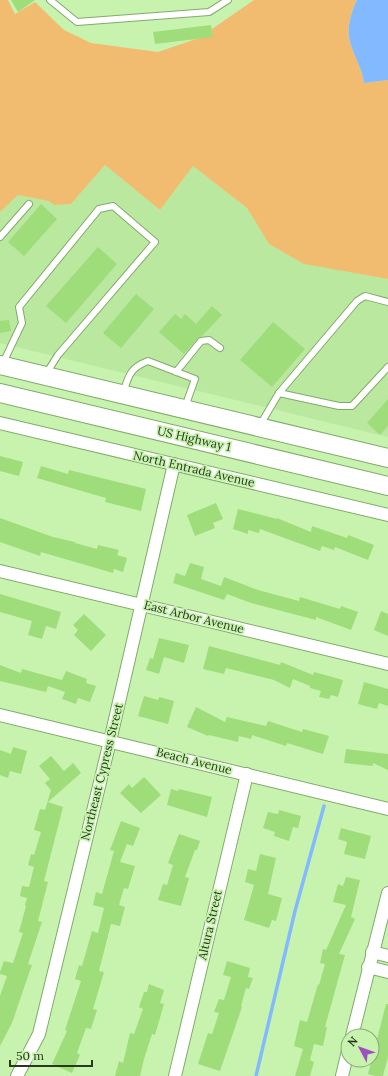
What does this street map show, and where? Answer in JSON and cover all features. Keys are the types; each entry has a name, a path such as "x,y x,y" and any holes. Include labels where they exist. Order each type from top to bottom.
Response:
{"main road":[{"path":"1,365 387,456"},
{"name":"US Highway 1","path":"0,393 388,486"},
{"path":"214,444 248,438 256,433 260,427"},
{"path":"260,455 274,446 312,439"}],"street":[{"name":"North Entrada Avenue","path":"0,423 388,515"},
{"name":"Northeast Cypress Street","path":"17,1076 39,1034 110,741 174,464"},
{"name":"East Arbor Avenue","path":"0,571 388,664"},
{"name":"Beach Avenue","path":"0,715 388,809"},
{"name":"Altura Street","path":"175,1076 247,774"},
{"path":"354,1028 368,967 388,893"},
{"path":"372,952 388,956"},
{"path":"368,967 388,972"}],"lane":[{"path":"50,0 77,22 209,12 228,0"},
{"path":"0,237 29,204"},
{"path":"1,365 22,323 19,307 99,209 113,206 155,242 58,355 45,376"},
{"path":"260,427 279,392 357,301 365,296 388,302"},
{"path":"176,372 201,341 209,340 220,348"},
{"path":"123,394 131,372 139,365 148,361 195,380 184,409"},
{"path":"279,392 339,406 352,406 388,367"}],"shaded area":[{"path":"0,0 8,0 15,14 35,2 64,30 91,43 158,52 199,38 254,0 357,0 350,21 349,37 362,72 364,83 388,80 388,279 304,264 269,244 247,208 193,166 160,210 105,165 71,204 54,205 49,201 18,195 0,212"},
{"path":"105,165 160,210 193,166 247,208 269,244 305,264 388,279 388,437 0,343 0,212 18,195 71,204"}],"water":[{"path":"357,0 388,0 388,80 364,83 362,72 349,37 350,21"}],"building":[{"path":"11,0 35,0 18,12"},
{"path":"211,25 213,37 155,44 153,32"},
{"path":"41,204 57,219 24,256 8,242"},
{"path":"98,247 117,264 66,323 46,306"},
{"path":"136,294 154,309 121,348 103,333"},
{"path":"212,306 222,315 184,354 159,332 175,314 181,319 185,314 196,324"},
{"path":"9,320 11,331 0,333 0,321"},
{"path":"273,322 305,349 272,387 240,360"},
{"path":"388,399 388,426 380,435 367,423"},
{"path":"0,456 23,462 19,476 0,471"},
{"path":"41,466 68,474 69,470 146,489 141,511 105,502 106,498 37,478"},
{"path":"216,503 223,519 213,523 215,528 195,536 187,515"},
{"path":"238,509 277,518 311,532 312,526 347,538 348,535 374,545 368,560 335,547 334,550 322,546 320,551 260,529 259,533 248,530 248,534 233,529"},
{"path":"0,518 53,537 97,549 98,545 119,550 117,555 127,558 123,572 114,569 113,573 41,552 40,556 0,542"},
{"path":"190,563 204,567 201,579 221,586 224,577 258,590 299,601 300,597 340,609 341,606 358,612 351,630 316,617 316,620 251,603 227,594 224,600 173,583 176,573 185,576"},
{"path":"0,594 61,612 56,629 46,626 42,639 28,635 32,621 0,612"},
{"path":"381,611 388,614 388,636 374,630"},
{"path":"84,614 106,635 91,651 74,635 78,630 73,625"},
{"path":"159,638 189,645 184,663 164,657 159,674 146,670 150,658 153,659"},
{"path":"209,646 280,665 281,662 313,675 314,672 343,680 338,697 331,695 329,699 319,697 321,691 310,688 310,686 293,679 290,688 274,680 226,668 224,674 203,669"},
{"path":"0,665 21,673 22,669 62,680 66,671 87,679 86,683 96,686 90,702 78,698 76,704 62,699 65,692 48,686 46,692 0,681"},
{"path":"364,682 388,689 388,706 379,703 377,709 358,704"},
{"path":"144,696 158,700 159,697 174,701 168,724 138,716"},
{"path":"196,707 225,722 227,717 266,726 268,721 302,732 303,729 329,736 323,754 287,743 286,746 252,735 251,739 239,736 238,742 208,736 187,727"},
{"path":"13,747 27,751 21,774 10,771 8,778 0,775 0,750 11,754"},
{"path":"346,749 388,754 388,770 373,763 373,766 344,763"},
{"path":"51,756 64,771 73,763 81,773 48,802 63,807 44,881 48,882 38,921 42,922 28,964 32,965 12,1023 0,1046 0,996 7,976 0,974 0,972 4,961 13,963 23,933 19,932 27,898 20,896 22,886 29,887 34,867 28,865 31,854 34,855 41,832 34,830 40,809 45,810 51,790 45,783 50,779 39,766"},
{"path":"144,777 161,795 141,813 120,793 129,784 132,788"},
{"path":"171,789 178,791 179,789 212,797 207,817 167,805"},
{"path":"279,810 301,816 298,828 293,827 289,841 274,836 275,832 263,828 268,812 278,814"},
{"path":"121,821 140,828 133,846 127,844 120,862 135,866 128,889 124,888 119,905 125,907 120,926 111,924 99,971 104,972 93,1009 97,1010 91,1029 86,1028 77,1053 80,1055 72,1073 52,1064 67,1031 65,1030 81,981 75,979 79,965 82,966 92,931 98,933 104,908 93,905 96,892 102,894 114,851 110,850"},
{"path":"341,828 371,836 365,859 344,854 347,842 338,839"},
{"path":"179,834 200,841 185,877 189,878 181,906 158,900 163,884 167,885 173,865 168,863"},
{"path":"260,854 276,858 268,894 282,898 276,921 272,920 269,928 244,920 254,885 245,882 248,869 256,871"},
{"path":"346,877 360,880 351,917 355,919 339,954 345,955 325,1027 327,1027 323,1046 314,1044 310,1060 314,1062 310,1076 295,1076 303,1049 294,1046 300,1020 307,1022 325,964 320,963 323,949 326,950 346,905 333,902 338,884 343,886"},
{"path":"227,961 250,968 248,977 253,978 249,989 246,988 242,1007 220,1071 198,1064 208,1033 212,1034 219,1013 214,1012 219,999 224,1000 231,977 223,975"},
{"path":"149,984 164,990 160,1003 164,1004 155,1035 152,1034 140,1076 115,1076 119,1061 123,1063 130,1033 134,1034 143,1009 139,1007 144,992 147,992"},
{"path":"386,1004 388,1004 388,1057 383,1076 375,1076 368,1074 370,1068 380,1068 380,1028"}],"waterway":[{"path":"256,1076 295,911 324,806"}]}
